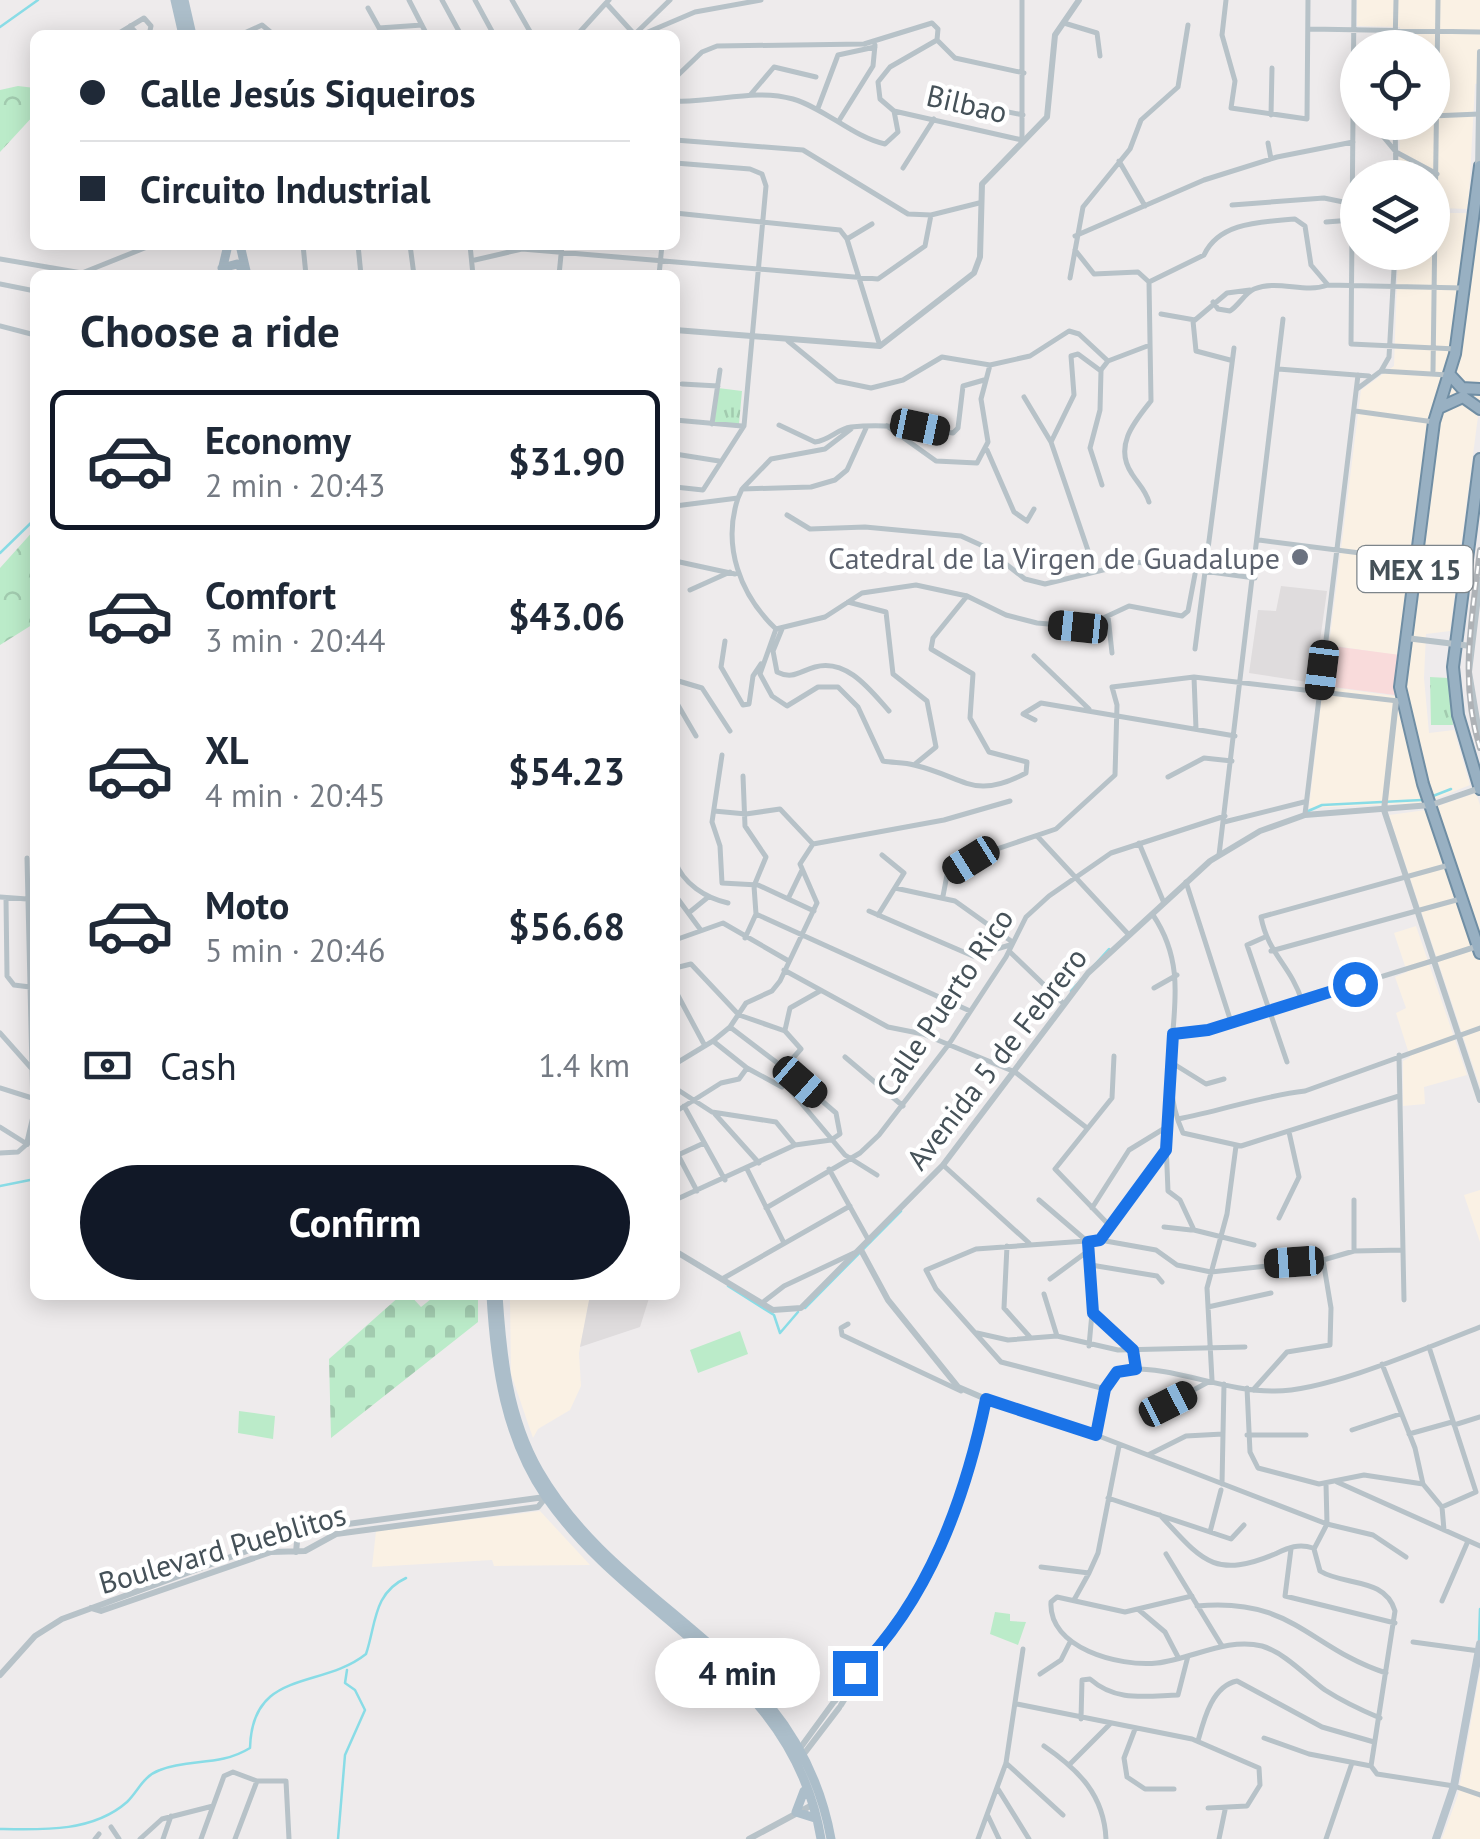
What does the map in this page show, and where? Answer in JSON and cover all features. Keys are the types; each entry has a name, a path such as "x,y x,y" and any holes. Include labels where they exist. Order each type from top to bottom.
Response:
{"highway":[{"name":"MEX 15","path":"1479,172 1456,350 1436,416 1398,701 1479,948"},
{"path":"1450,375 1472,392 1480,409"},
{"path":"1436,416 1451,399 1472,392"},
{"name":"MEX 15","path":"1480,459 1456,643 1454,692 1480,789"}],"main road":[{"path":"175,0 182,30"},
{"path":"184,0 191,30"},
{"path":"494,1300 496,1368 504,1399 530,1469 546,1497 613,1569 747,1688 798,1756 820,1839"},
{"path":"495,1300 507,1383 524,1437 547,1484 561,1504 622,1566 754,1683 823,1801 831,1839"},
{"path":"546,1497 547,1484"},
{"path":"546,1497 561,1504"},
{"path":"1436,1839 1454,1786 1479,1648"},
{"path":"805,1783 796,1812 806,1812 817,1820"}],"street":[{"path":"409,0 424,30"},
{"path":"442,0 458,30"},
{"path":"475,0 491,30"},
{"path":"512,0 529,30"},
{"path":"641,30 670,0"},
{"path":"649,30 695,12 761,0"},
{"path":"1022,0 1025,140"},
{"path":"1069,11 1070,0"},
{"path":"680,331 880,346 977,268 983,181 1047,117 1054,40 1061,22 1078,0"},
{"path":"1226,0 1222,44 1235,81 1230,107 1236,111 1307,118 1308,0"},
{"path":"1310,29 1354,30 1354,0"},
{"path":"1396,0 1396,30"},
{"path":"1438,0 1439,30"},
{"path":"581,30 608,2 632,30"},
{"path":"368,8 379,28 422,25"},
{"path":"124,30 147,20 151,30"},
{"path":"1061,22 1097,33 1100,56"},
{"path":"818,108 838,55 929,23 938,30 937,40 950,56 1024,73"},
{"path":"1070,278 1074,236 1083,207 1130,148 1142,120 1178,87 1188,25"},
{"path":"130,26 134,30"},
{"path":"1450,32 1480,32"},
{"path":"680,102 718,102 768,94 818,108 885,144 898,132 894,111 878,94 881,76 937,40"},
{"path":"680,72 718,46 875,45"},
{"path":"840,120 873,66 875,45"},
{"path":"1479,172 1480,52"},
{"path":"750,94 774,67 816,77"},
{"path":"1271,116 1272,68"},
{"path":"931,96 1023,115"},
{"name":"Bilbao","path":"894,111 1025,140"},
{"path":"1450,115 1479,114"},
{"path":"903,168 934,119"},
{"path":"680,140 803,150 908,214 930,215 980,204"},
{"path":"1386,140 1396,152 1411,160"},
{"path":"1396,140 1396,160"},
{"path":"1074,236 1185,187 1271,159 1353,142 1353,160"},
{"path":"1268,143 1271,159"},
{"path":"1118,160 1146,206"},
{"path":"680,163 758,171 765,178 744,426 708,476 703,490 680,488"},
{"path":"1232,205 1324,198 1340,201"},
{"path":"680,214 835,228 847,239 880,346"},
{"path":"475,260 512,250 860,280 888,276 924,246 930,215"},
{"path":"1149,282 1204,256 1209,242 1227,230 1295,219 1305,226 1313,271 1328,285"},
{"path":"1326,222 1340,221"},
{"path":"847,239 872,224"},
{"path":"1074,249 1094,274 1138,272 1149,282 1152,401 1132,422 1126,438 1129,466 1149,502"},
{"path":"90,270 140,250"},
{"path":"472,250 474,270"},
{"path":"559,270 561,250"},
{"path":"659,270 661,250"},
{"path":"0,259 64,270"},
{"path":"1351,270 1350,340 1358,348 1456,350"},
{"path":"1357,390 1381,370 1390,348 1394,270"},
{"path":"1433,371 1435,270"},
{"path":"0,284 30,290"},
{"path":"1230,360 1202,356 1193,348 1193,320 1228,292 1278,285 1305,290 1328,285 1463,288"},
{"path":"1213,302 1221,310 1234,310 1250,290"},
{"path":"1161,314 1193,320"},
{"path":"1219,855 1284,319"},
{"path":"0,326 30,333"},
{"path":"788,341 819,369 861,388 889,385 946,356 990,365 1036,354 1069,331 1079,334 1108,361"},
{"path":"1102,485 1090,448 1100,410 1101,371 1108,361 1150,345"},
{"path":"1195,649 1199,570 1234,348"},
{"path":"1051,442 1074,395 1071,356 1078,354 1101,371"},
{"path":"990,365 980,398 987,450 1014,512 1027,521 1034,510"},
{"path":"1278,369 1372,376"},
{"path":"712,424 720,370"},
{"path":"1381,370 1450,375"},
{"path":"1305,814 1358,375"},
{"path":"779,425 816,442 867,426 953,433 958,428 963,386 984,380"},
{"path":"682,384 718,386"},
{"path":"1024,397 1051,442 1095,571"},
{"path":"1355,410 1436,416"},
{"path":"680,421 744,426"},
{"path":"884,425 942,463 977,463 987,450"},
{"path":"742,489 810,487 836,480 847,470 856,441 867,426"},
{"path":"733,573 733,519 742,489 771,459 825,449 854,427"},
{"path":"680,455 719,460"},
{"path":"704,459 708,476"},
{"path":"680,505 738,498"},
{"path":"787,515 810,529 875,529 961,536 983,546 1034,582 1058,583 1136,562 1255,578"},
{"path":"1259,540 1416,560"},
{"path":"680,562 733,573 779,629"},
{"path":"725,640 721,667 743,705 749,704 753,676 779,629 825,618 862,594 916,585 967,596 1006,615 1037,623 1084,627 1129,606 1178,616 1188,611 1199,570"},
{"path":"690,590 733,573"},
{"path":"1480,580 1469,689 1480,738"},
{"path":"761,664 762,680 778,703 787,706 818,687 838,687 858,707 880,760 914,764 973,788 1011,781 1026,773 1028,762 989,752 970,718 974,674 931,648 931,641 967,596"},
{"path":"848,602 886,612 893,674 928,705 936,747 914,764"},
{"path":"1107,616 1112,653"},
{"path":"779,629 773,651 777,672 788,677 822,666 837,668 859,680 888,712"},
{"path":"1406,638 1472,646"},
{"path":"1034,656 1092,712"},
{"path":"1194,677 1196,729"},
{"path":"943,896 944,877 971,860 1038,838 1064,825 1115,775 1116,716 1112,688 1194,677 1398,701 1384,810 1480,1100"},
{"path":"680,681 702,688 730,731"},
{"path":"1034,720 1023,714 1041,703 1235,736"},
{"path":"680,709 696,736"},
{"path":"722,756 714,811 722,883 754,886 814,911"},
{"path":"1168,777 1204,758 1232,761"},
{"path":"743,776 745,826 766,860 754,886 756,914 746,938"},
{"name":"Avenida 5 de Febrero","path":"762,1303 787,1312 808,1303 943,1165 1088,972 1219,855 1273,824 1305,814 1431,805 1480,789"},
{"path":"680,1061 730,1027 749,1000 776,987 814,911 817,896 802,870 801,860 812,844 944,820 1010,801"},
{"name":"Calle Puerto Rico","path":"766,1208 879,1136 949,1044 1026,917 1074,877 1111,853 1139,843 1305,802"},
{"path":"714,811 746,814 780,809 812,844"},
{"path":"1038,838 1130,935"},
{"path":"1139,843 1164,903"},
{"path":"878,915 904,870 882,855"},
{"path":"27,858 30,866"},
{"path":"1302,1001 1292,972 1270,951 1261,917 1452,864"},
{"path":"788,899 802,870"},
{"path":"680,873 707,898 728,903"},
{"path":"28,899 3,898 7,976 14,985 30,987 30,879"},
{"path":"1186,882 1231,1023"},
{"path":"895,888 943,896 1010,945 1064,1004"},
{"path":"28,899 30,895"},
{"path":"691,911 707,898"},
{"path":"1270,951 1463,898"},
{"path":"680,900 700,928"},
{"path":"869,911 973,956 1010,945"},
{"path":"756,914 970,1011"},
{"path":"1153,914 1166,936 1177,975 1169,1060 1171,1098 1165,1128 1166,1188 1180,1200 1194,1230"},
{"path":"680,938 723,923 787,960"},
{"path":"1264,937 1247,943 1287,1062"},
{"path":"1173,1034 1201,1032 1479,948"},
{"path":"680,967 691,964 740,1016 785,1031 801,1046 784,1068 730,1027"},
{"path":"784,970 888,1026 949,1044 1015,1072 1087,1128"},
{"path":"1154,988 1177,975"},
{"path":"785,1031 790,1008 820,991"},
{"path":"680,999 705,1046"},
{"path":"1178,1118 1217,1112 1275,1093 1304,1091 1480,1028"},
{"path":"0,1034 30,1066"},
{"path":"713,1041 747,1068 782,1087"},
{"path":"1399,1055 1404,1300"},
{"path":"1110,1225 1055,1169 1112,1098 1114,1056"},
{"path":"845,1057 904,1107"},
{"path":"1169,1060 1206,1084 1224,1078"},
{"path":"680,1108 721,1083 739,1079 747,1068"},
{"path":"680,1198 795,1145 831,1140 841,1130 839,1118 800,1082"},
{"path":"0,1088 30,1097"},
{"path":"791,1091 831,1140 876,1175"},
{"path":"680,1094 725,1180"},
{"path":"1171,1098 1187,1135 1236,1146 1400,1096"},
{"path":"687,1103 712,1112 776,1122 795,1145"},
{"path":"712,1112 759,1163"},
{"path":"0,1127 27,1144"},
{"path":"1092,1208 1129,1150 1165,1128"},
{"path":"0,1154 18,1152 27,1144 30,1129"},
{"path":"1279,1218 1299,1178 1289,1132"},
{"path":"680,1154 704,1143"},
{"path":"1212,1380 1208,1307 1211,1272 1221,1239 1236,1146"},
{"path":"1100,1240 1166,1150"},
{"path":"680,1160 697,1191"},
{"path":"943,1165 1031,1245"},
{"path":"747,1169 784,1243"},
{"path":"830,1169 870,1242"},
{"path":"1039,1200 1088,1242 1093,1313 1089,1346"},
{"path":"1354,1200 1354,1251"},
{"path":"722,1280 850,1206"},
{"path":"1164,1227 1254,1245"},
{"path":"1105,1389 1009,1366 994,1358 936,1288 926,1270 976,1249 1100,1240 1156,1250 1177,1265 1211,1272 1323,1260 1354,1251 1402,1250"},
{"path":"1007,1246 1004,1308 1028,1336"},
{"path":"680,1254 762,1303 784,1286 861,1250 888,1300 963,1392"},
{"path":"1050,1278 1088,1250"},
{"path":"1323,1260 1330,1308 1330,1345 1287,1352 1250,1389 1248,1435 1252,1461 1265,1473 1330,1483 1480,1546"},
{"path":"1090,1265 1156,1276 1162,1282"},
{"path":"1208,1307 1271,1292"},
{"path":"1044,1294 1057,1336"},
{"path":"1093,1313 1133,1350 1136,1369"},
{"path":"848,1324 841,1328 842,1335 963,1392 1096,1435 1221,1487 1327,1524 1372,1535 1406,1558"},
{"path":"1096,1435 1105,1389 1117,1372 1136,1369 1250,1389 1285,1390 1382,1364 1480,1327"},
{"path":"974,1332 1008,1340 1057,1336 1089,1346 1133,1350 1245,1346"},
{"path":"1429,1347 1476,1492 1442,1506"},
{"path":"1382,1364 1423,1484 1442,1506 1444,1530"},
{"path":"1149,1414 1212,1380"},
{"path":"1210,1532 1221,1487 1224,1384"},
{"path":"798,1756 929,1576 975,1452 986,1399"},
{"path":"1352,1430 1400,1414"},
{"path":"1409,1434 1480,1417"},
{"path":"1148,1455 1186,1436 1223,1434"},
{"path":"1248,1435 1306,1435"},
{"path":"1074,1600 1098,1553 1120,1446"},
{"path":"1330,1483 1364,1475 1423,1484"},
{"path":"1330,1483 1327,1524 1314,1549 1317,1566 1325,1574 1361,1582 1390,1599 1396,1622 1371,1766 1377,1774 1454,1786 1480,1796"},
{"name":"Boulevard Pueblitos","path":"0,1675 35,1636 62,1619 91,1608 271,1552 296,1552 336,1534 439,1520 546,1497"},
{"path":"1108,1498 1233,1540 1244,1525"},
{"path":"437,1510 439,1520"},
{"name":"Boulevard Pueblitos","path":"191,1576 298,1532 437,1510 464,1512"},
{"path":"1160,1515 1196,1552 1217,1566 1240,1566 1292,1547 1314,1549"},
{"path":"296,1552 298,1532"},
{"path":"1442,1601 1468,1541"},
{"path":"1292,1547 1285,1596 1396,1622"},
{"path":"1166,1554 1222,1646"},
{"path":"1041,1567 1089,1573"},
{"path":"1192,1596 1139,1610 1112,1612 1057,1596 1051,1602 1052,1622 1070,1642 1147,1663 1222,1646 1266,1647 1327,1691 1380,1718"},
{"path":"1197,1606 1235,1604 1274,1612 1337,1647 1357,1664 1388,1674"},
{"path":"1139,1610 1165,1632 1178,1658"},
{"path":"1040,1674 1061,1660 1070,1642"},
{"path":"1412,1642 1479,1648"},
{"path":"978,1839 1006,1763 1023,1649"},
{"path":"1081,1719 1080,1694 1085,1679 1102,1690 1136,1700 1180,1694 1188,1656"},
{"path":"1198,1741 1213,1701 1224,1685 1237,1681 1322,1726 1374,1742"},
{"path":"1016,1704 1198,1741 1225,1757 1257,1766 1261,1779 1252,1800 1242,1809 1208,1808"},
{"path":"1070,1764 1110,1724"},
{"path":"1135,1730 1123,1764 1130,1782 1154,1791 1174,1788"},
{"path":"1264,1738 1371,1766"},
{"path":"1044,1746 1070,1764 1102,1806 1106,1839"},
{"path":"1006,1763 1064,1815"},
{"path":"1326,1839 1352,1763"},
{"path":"201,1839 228,1774 238,1772 257,1781 286,1781 289,1839"},
{"path":"235,1839 257,1781"},
{"path":"998,1788 1029,1839"},
{"path":"749,1839 823,1801"},
{"path":"140,1839 172,1816 213,1806"},
{"path":"1219,1839 1224,1810"},
{"path":"162,1839 172,1816"},
{"path":"988,1816 1000,1839"},
{"path":"111,1827 119,1839"}],"shaded area":[{"path":"1357,0 1480,0 1480,83 1475,84 1467,209 1450,208 1450,160 1399,160 1400,140 1450,140 1450,30 1357,26"},
{"path":"1450,213 1480,213 1480,401 1450,631 1426,634 1424,678 1429,733 1454,730 1470,785 1425,803 1309,808 1323,686 1395,696 1401,656 1329,645 1361,390 1394,366 1397,270 1450,270"},
{"path":"1281,586 1327,591 1314,683 1249,673 1258,610 1276,611"},
{"path":"1332,646 1400,655 1395,695 1326,686"},
{"path":"1476,793 1480,805 1480,1087 1389,815 1426,810"},
{"path":"1416,926 1467,1075 1424,1087 1425,1104 1403,1106 1403,1061 1410,1057 1396,1013 1406,1008 1395,977 1407,972 1394,933"},
{"path":"1480,1190 1480,1242 1464,1195"},
{"path":"510,1300 589,1300 579,1353 581,1386 570,1410 538,1429 533,1438 511,1374"},
{"path":"589,1300 648,1300 640,1327 580,1347"},
{"path":"540,1511 590,1565 494,1566 492,1560 372,1567 376,1531"},
{"path":"1480,1671 1480,1839 1442,1839 1458,1795"}],"green space":[{"path":"30,87 30,119 0,152 0,90"},
{"path":"718,388 742,391 739,424 714,423"},
{"path":"30,535 30,626 0,645 0,568"},
{"path":"1430,677 1448,678 1453,725 1431,725"},
{"path":"395,1300 415,1300 421,1307 430,1300 478,1300 478,1322 331,1438 329,1359"},
{"path":"740,1331 748,1354 698,1373 690,1350"},
{"path":"239,1411 275,1416 273,1439 238,1433"},
{"path":"995,1612 1010,1614 1010,1621 1026,1622 1018,1645 990,1634"}],"waterway":[{"path":"0,27 38,0"},
{"path":"0,553 30,524"},
{"path":"1433,796 1451,789"},
{"path":"1306,812 1322,805 1422,800"},
{"path":"1071,991 1109,949"},
{"path":"0,1186 30,1180"},
{"path":"805,1308 901,1211"},
{"path":"728,1286 774,1315 780,1333 798,1312"},
{"path":"0,1829 67,1827 99,1819 127,1802 154,1773 171,1766 227,1758 250,1748 254,1722 263,1705 276,1693 366,1654 381,1601 395,1584 406,1578"},
{"path":"1479,1640 1480,1609"},
{"path":"338,1839 345,1755 365,1710 355,1690 345,1683 347,1670"}],"railway":[{"path":"1480,550 1469,674 1480,748"}],"place":[{"name":"Catedral de la Virgen de Guadalupe","path":"1300,557"}],"route":[{"path":"855,1673 929,1576 975,1452 986,1399 1096,1435 1111,1377 1123,1370 1136,1369 1133,1350 1093,1313 1088,1242 1100,1240 1166,1150 1173,1034 1208,1030 1355,984"}]}
